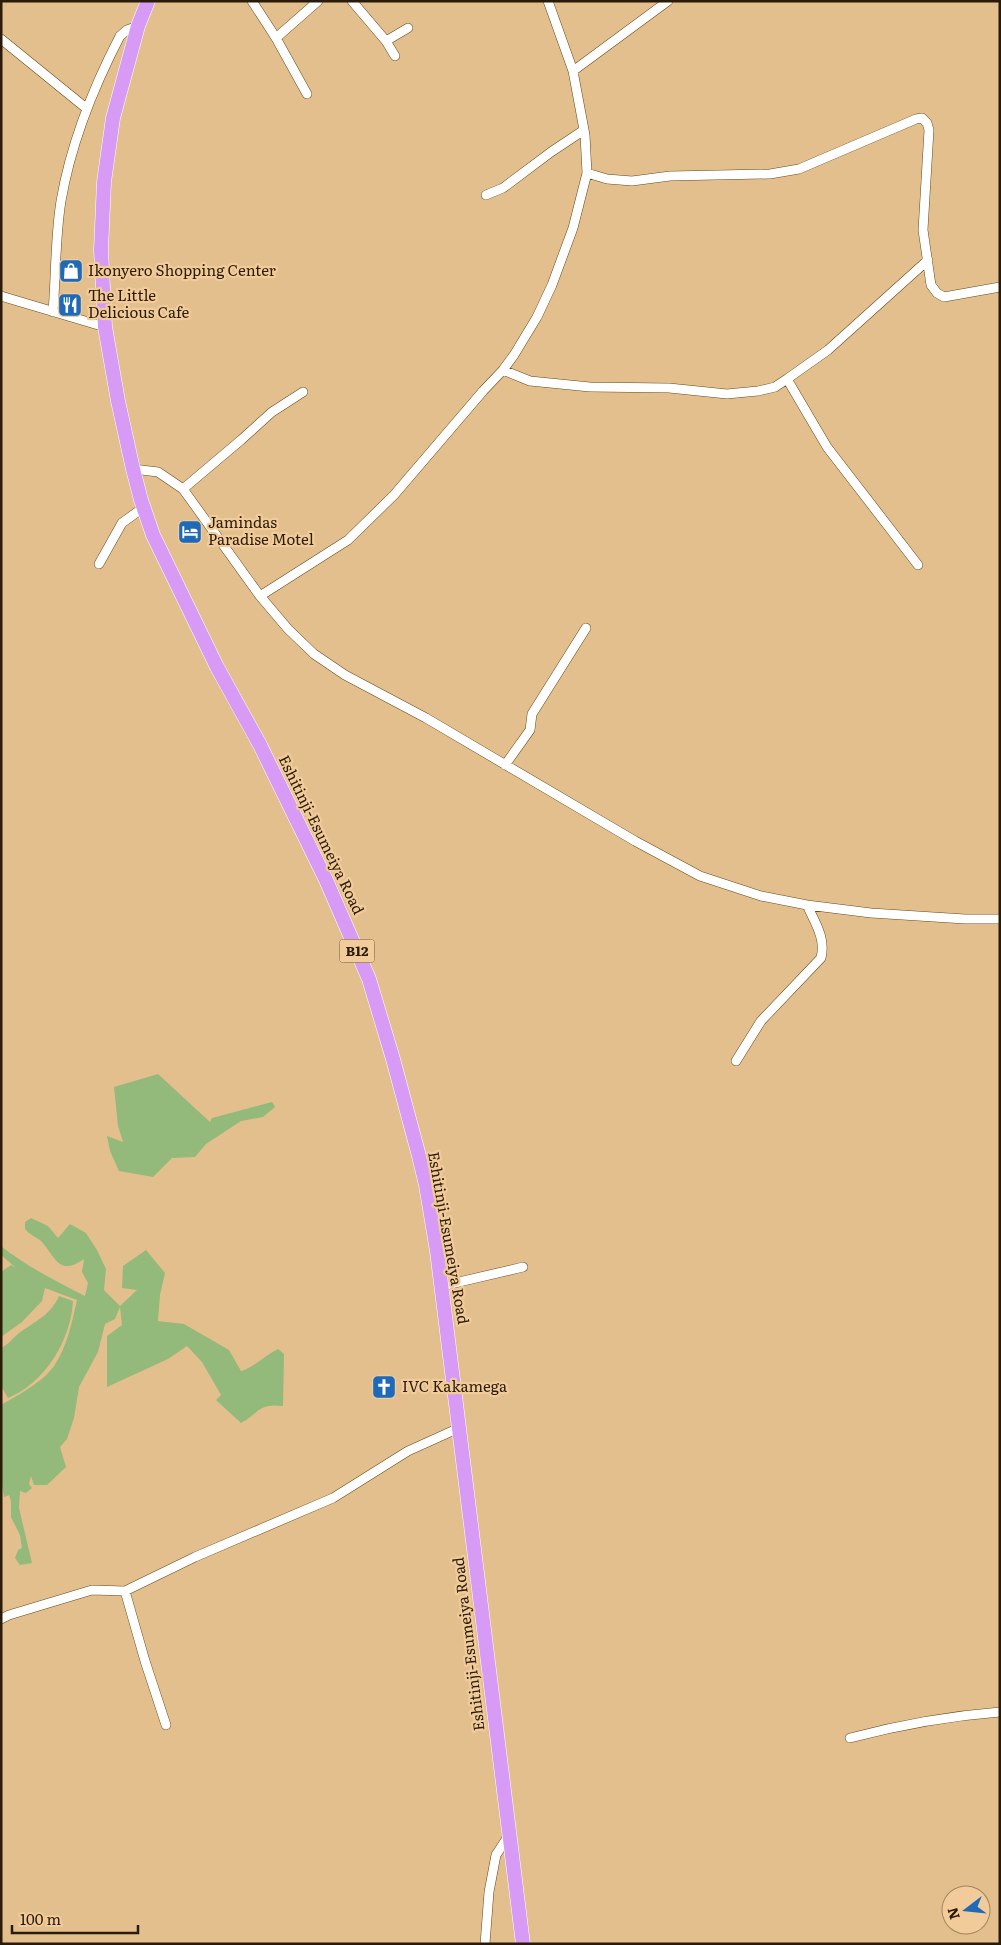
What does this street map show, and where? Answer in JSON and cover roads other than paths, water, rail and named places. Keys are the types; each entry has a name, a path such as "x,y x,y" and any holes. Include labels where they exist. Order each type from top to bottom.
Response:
{"highway":[{"name":"Eshitinji-Esumeiya Road","path":"148,1 138,26 113,118 104,182 101,250 105,327 118,401 133,469 154,535 217,667 260,745 326,880 368,979 394,1059 426,1185 442,1286 523,1944"}],"street":[{"path":"252,1 276,38 307,94"},
{"path":"276,38 318,1"},
{"path":"352,1 386,41 395,56"},
{"path":"260,596 348,540 394,495 503,370 514,356 537,317 552,285 573,228 587,173 584,130 573,70 548,1"},
{"path":"573,70 668,1"},
{"path":"53,312 61,203 70,159 86,108 120,36 126,30 138,26"},
{"path":"386,41 408,28"},
{"path":"1,38 86,108"},
{"path":"587,173 607,179 632,181 670,176 770,174 800,169 916,118 922,118 927,123 929,130 923,230 931,285 937,293 944,296 1000,287"},
{"path":"486,195 503,188 584,130"},
{"path":"503,370 530,381 590,387 669,388 727,394 758,392 775,387 828,350 928,260"},
{"path":"1,296 105,327"},
{"path":"787,379 827,447 918,565"},
{"path":"183,489 272,412 303,392"},
{"path":"133,469 158,472 183,489 260,596 288,630 314,654 345,675 426,718 635,841 700,876 761,896 807,905 871,913 965,919 1000,919"},
{"path":"99,564 122,523 144,507"},
{"path":"505,765 530,730 532,714 586,628"},
{"path":"736,1062 761,1021 821,958 824,947 821,935 807,905"},
{"path":"442,1286 523,1267"},
{"path":"1,1619 92,1590 125,1590 195,1557 333,1498 408,1451 459,1428"},
{"path":"125,1590 166,1725"},
{"path":"850,1738 891,1727 942,1717 958,1718 978,1713 1000,1712"},
{"path":"485,1944 496,1855 510,1835"}],"place":[{"name":"Ikonyero Shopping Center","path":"71,271"},
{"name":"The Little Delicious Cafe","path":"70,305"},
{"name":"Jamindas Paradise Motel","path":"190,532"},
{"name":"IVC Kakamega","path":"384,1387"}]}
